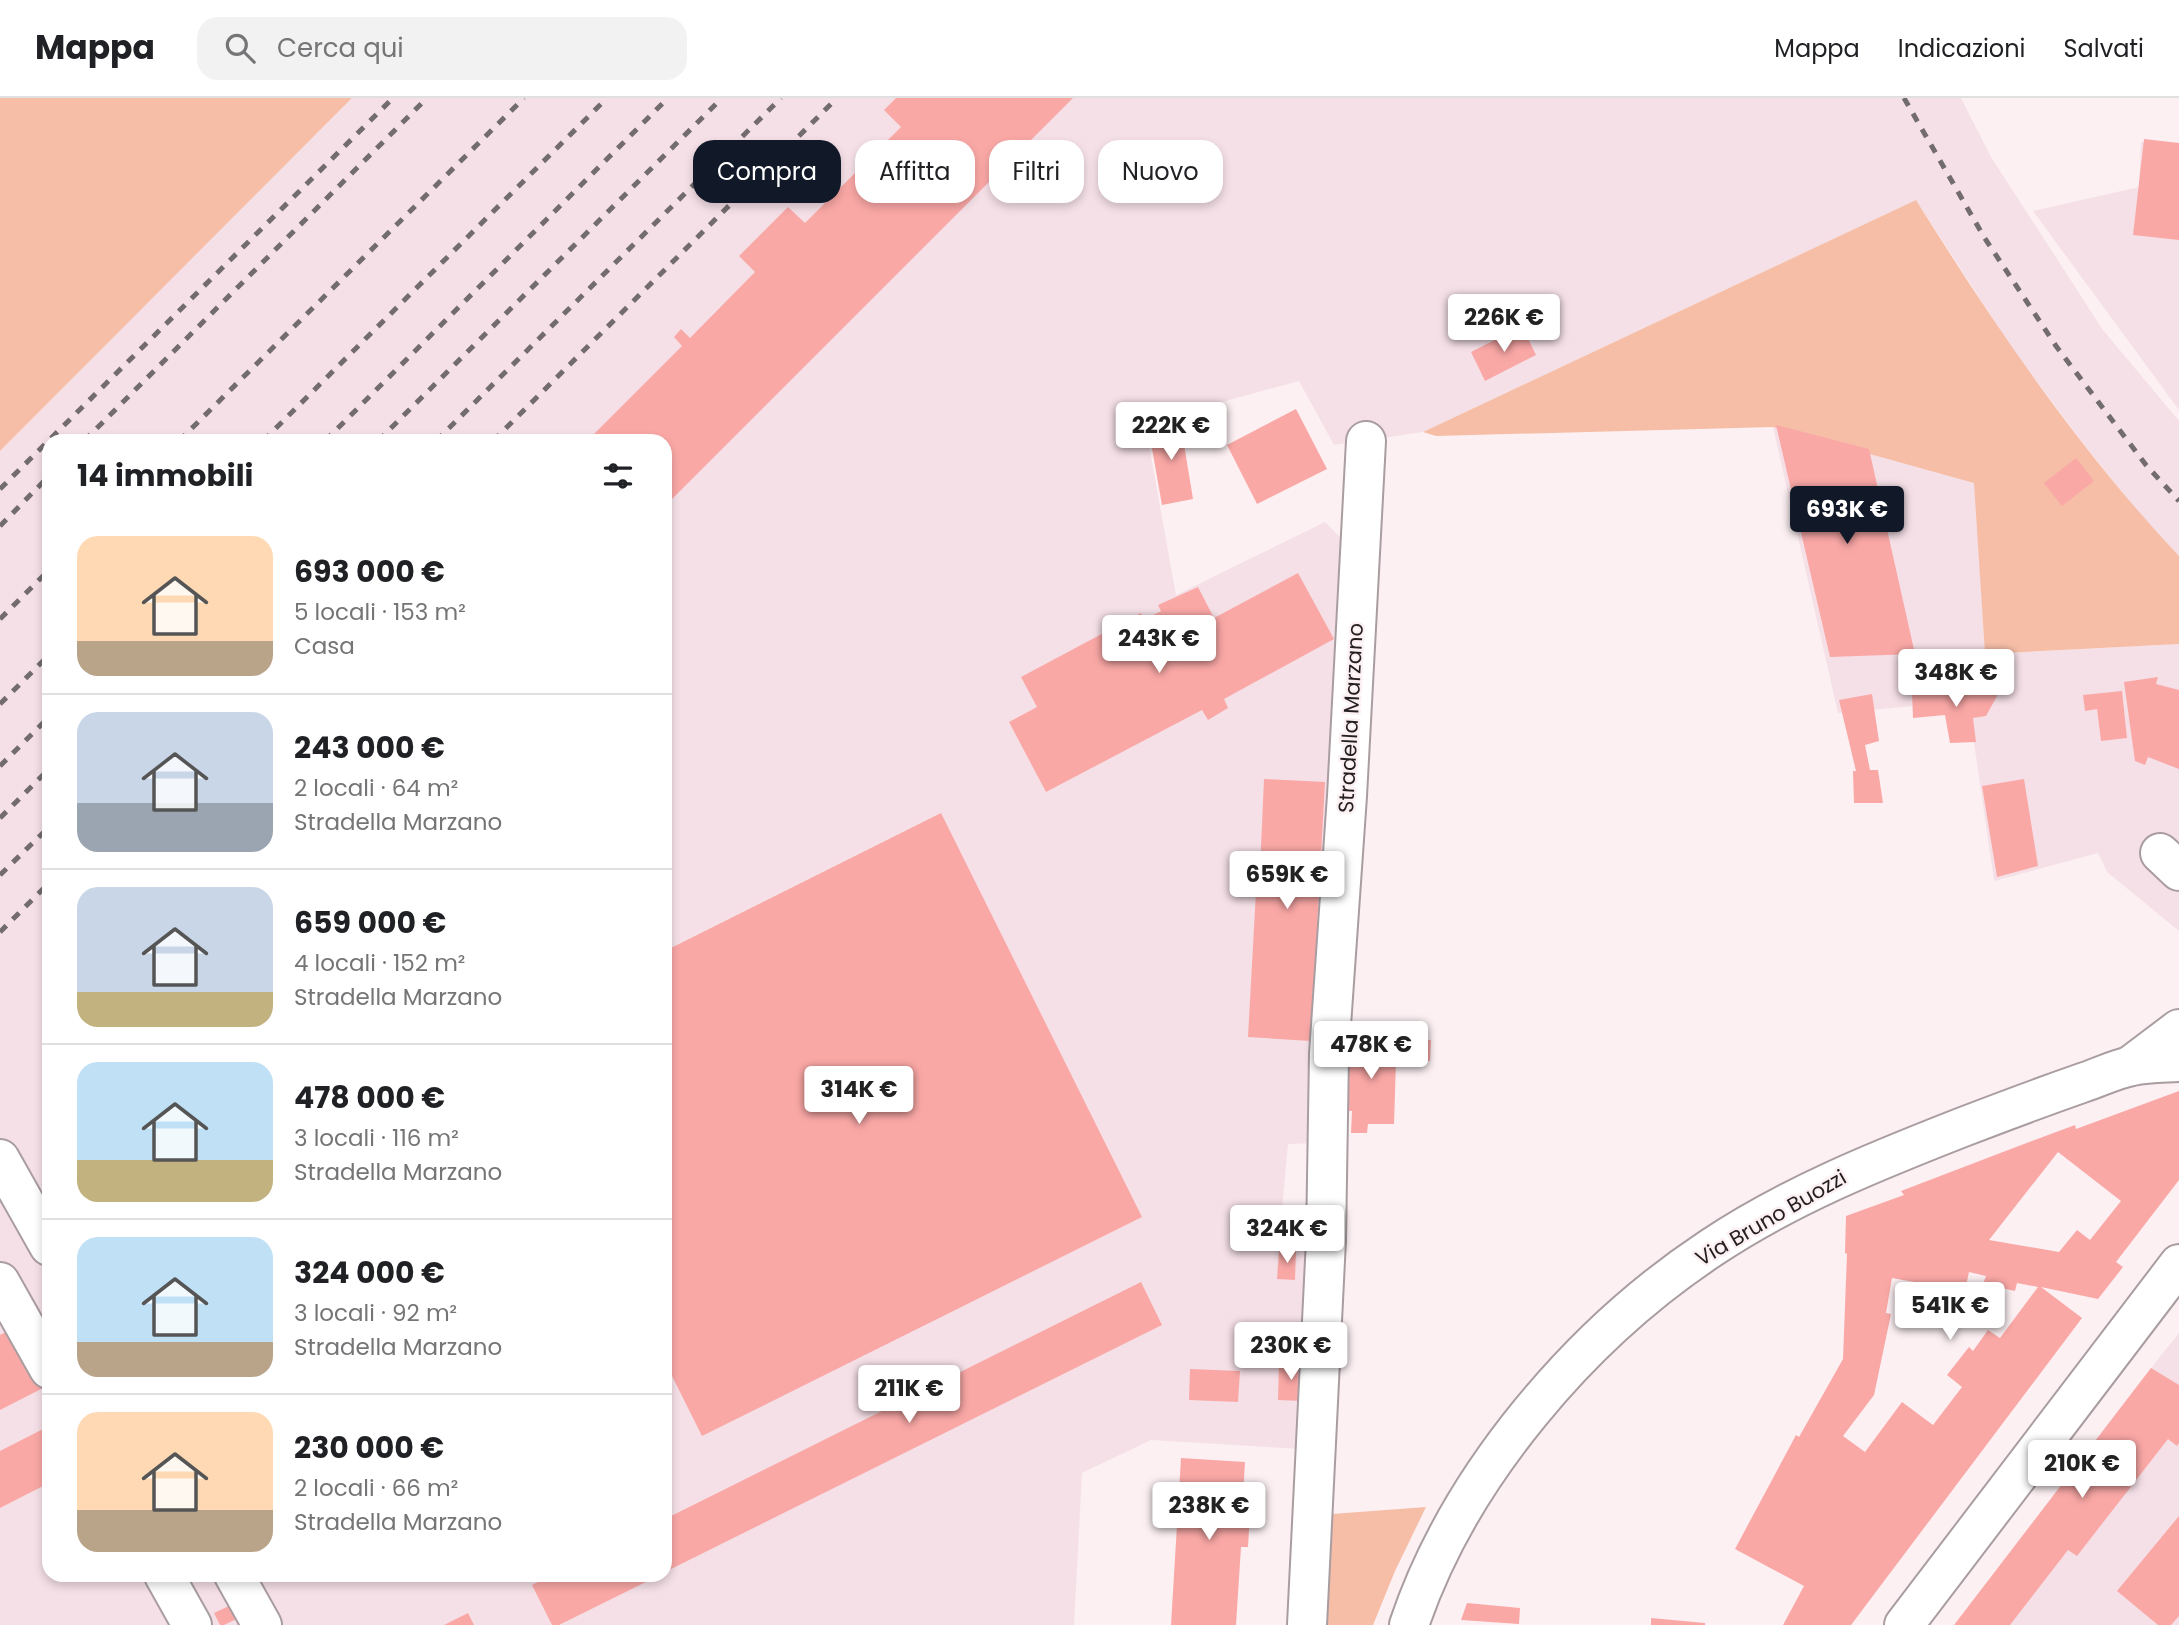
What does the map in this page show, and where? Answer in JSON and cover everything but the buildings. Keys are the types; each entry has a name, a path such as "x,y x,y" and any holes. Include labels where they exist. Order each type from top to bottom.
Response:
{"street":[{"name":"Stradella Marzano","path":"1307,1625 1326,1240 1329,1054 1347,796 1366,441"},
{"path":"2130,1066 2179,1030"},
{"path":"2130,1066 2179,1062"},
{"name":"Via Bruno Buozzi","path":"1409,1625 1418,1600 1467,1500 1519,1427 1580,1355 1643,1298 1711,1248 1780,1207 1862,1167 2011,1108 2130,1066"},
{"path":"0,1159 42,1234"},
{"path":"1904,1625 2179,1264"},
{"path":"0,1282 42,1357"},
{"path":"168,1582 192,1625"},
{"path":"238,1582 262,1625"}],"shaded area":[{"path":"0,98 352,98 0,451"},
{"path":"352,98 1961,98 1991,157 2103,330 2179,421 2179,556 2142,517 2013,350 1916,200 1423,432 1334,445 1299,381 1145,423 1176,595 1325,522 1343,540 1318,1143 1288,1144 1279,1242 1310,1242 1301,1449 1151,1440 1082,1473 1074,1625 0,1625 0,451"},
{"path":"2141,142 2179,146 2179,410 2033,211 2139,187"},
{"path":"1916,200 2038,384 2106,472 2179,556 2179,644 1985,654 1974,483 1773,427 1436,436 1423,432"},
{"path":"1773,427 1975,483 1985,654 2179,644 2179,931 2107,872 2098,853 1994,881 1968,701 1838,713"},
{"path":"2179,1333 2179,1625 1955,1625 2151,1368"},
{"path":"1426,1507 1373,1625 1326,1625 1332,1514"}],"railway":[{"path":"55,434 393,98"},
{"path":"91,434 427,98"},
{"path":"186,434 524,98"},
{"path":"270,434 607,98"},
{"path":"332,434 668,98"},
{"path":"385,434 722,98"},
{"path":"443,434 781,98"},
{"path":"500,434 837,98"},
{"path":"1904,98 1984,237 2056,346 2146,465 2179,501"},
{"path":"0,489 42,447"},
{"path":"0,526 42,483"},
{"path":"0,619 42,577"},
{"path":"0,704 42,662"},
{"path":"0,766 42,724"},
{"path":"0,818 42,776"},
{"path":"0,875 42,834"},
{"path":"0,932 42,890"}]}
